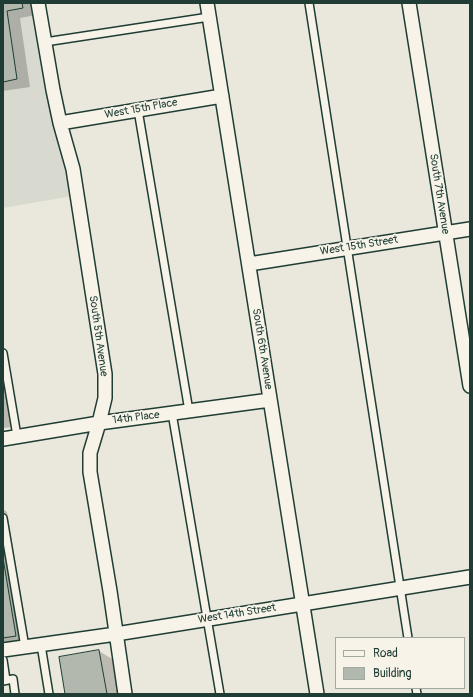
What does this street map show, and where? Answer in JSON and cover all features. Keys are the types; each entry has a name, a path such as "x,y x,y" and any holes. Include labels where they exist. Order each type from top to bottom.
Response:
{"street":[{"name":"South 5th Avenue","path":"38,3 60,123 74,169 105,374 105,398 90,453 90,472 110,591 125,694"},
{"name":"South 6th Avenue","path":"207,3 317,694"},
{"name":"South 7th Avenue","path":"409,3 470,386"},
{"name":"West 15th Place","path":"60,123 222,96"},
{"name":"West 15th Street","path":"249,264 470,229"},
{"name":"14th Place","path":"3,439 99,423 270,400"},
{"name":"West 14th Street","path":"3,650 116,634 207,618 470,577"}],"lane":[{"path":"309,3 408,637"},
{"path":"45,42 209,17"},
{"path":"138,110 189,411"},
{"path":"3,353 17,436"},
{"path":"172,413 220,694"},
{"path":"3,518 25,647"},
{"path":"40,645 49,694"},
{"path":"3,660 5,680 12,679 15,694"}],"shaded area":[{"path":"3,3 38,3 78,195 3,208"},
{"path":"3,518 25,647 3,650"}],"building":[{"path":"3,3 22,3 23,8 7,11 17,79 3,82"},
{"path":"3,558 16,636 3,638"},
{"path":"99,650 107,694 65,694 59,657"}]}
